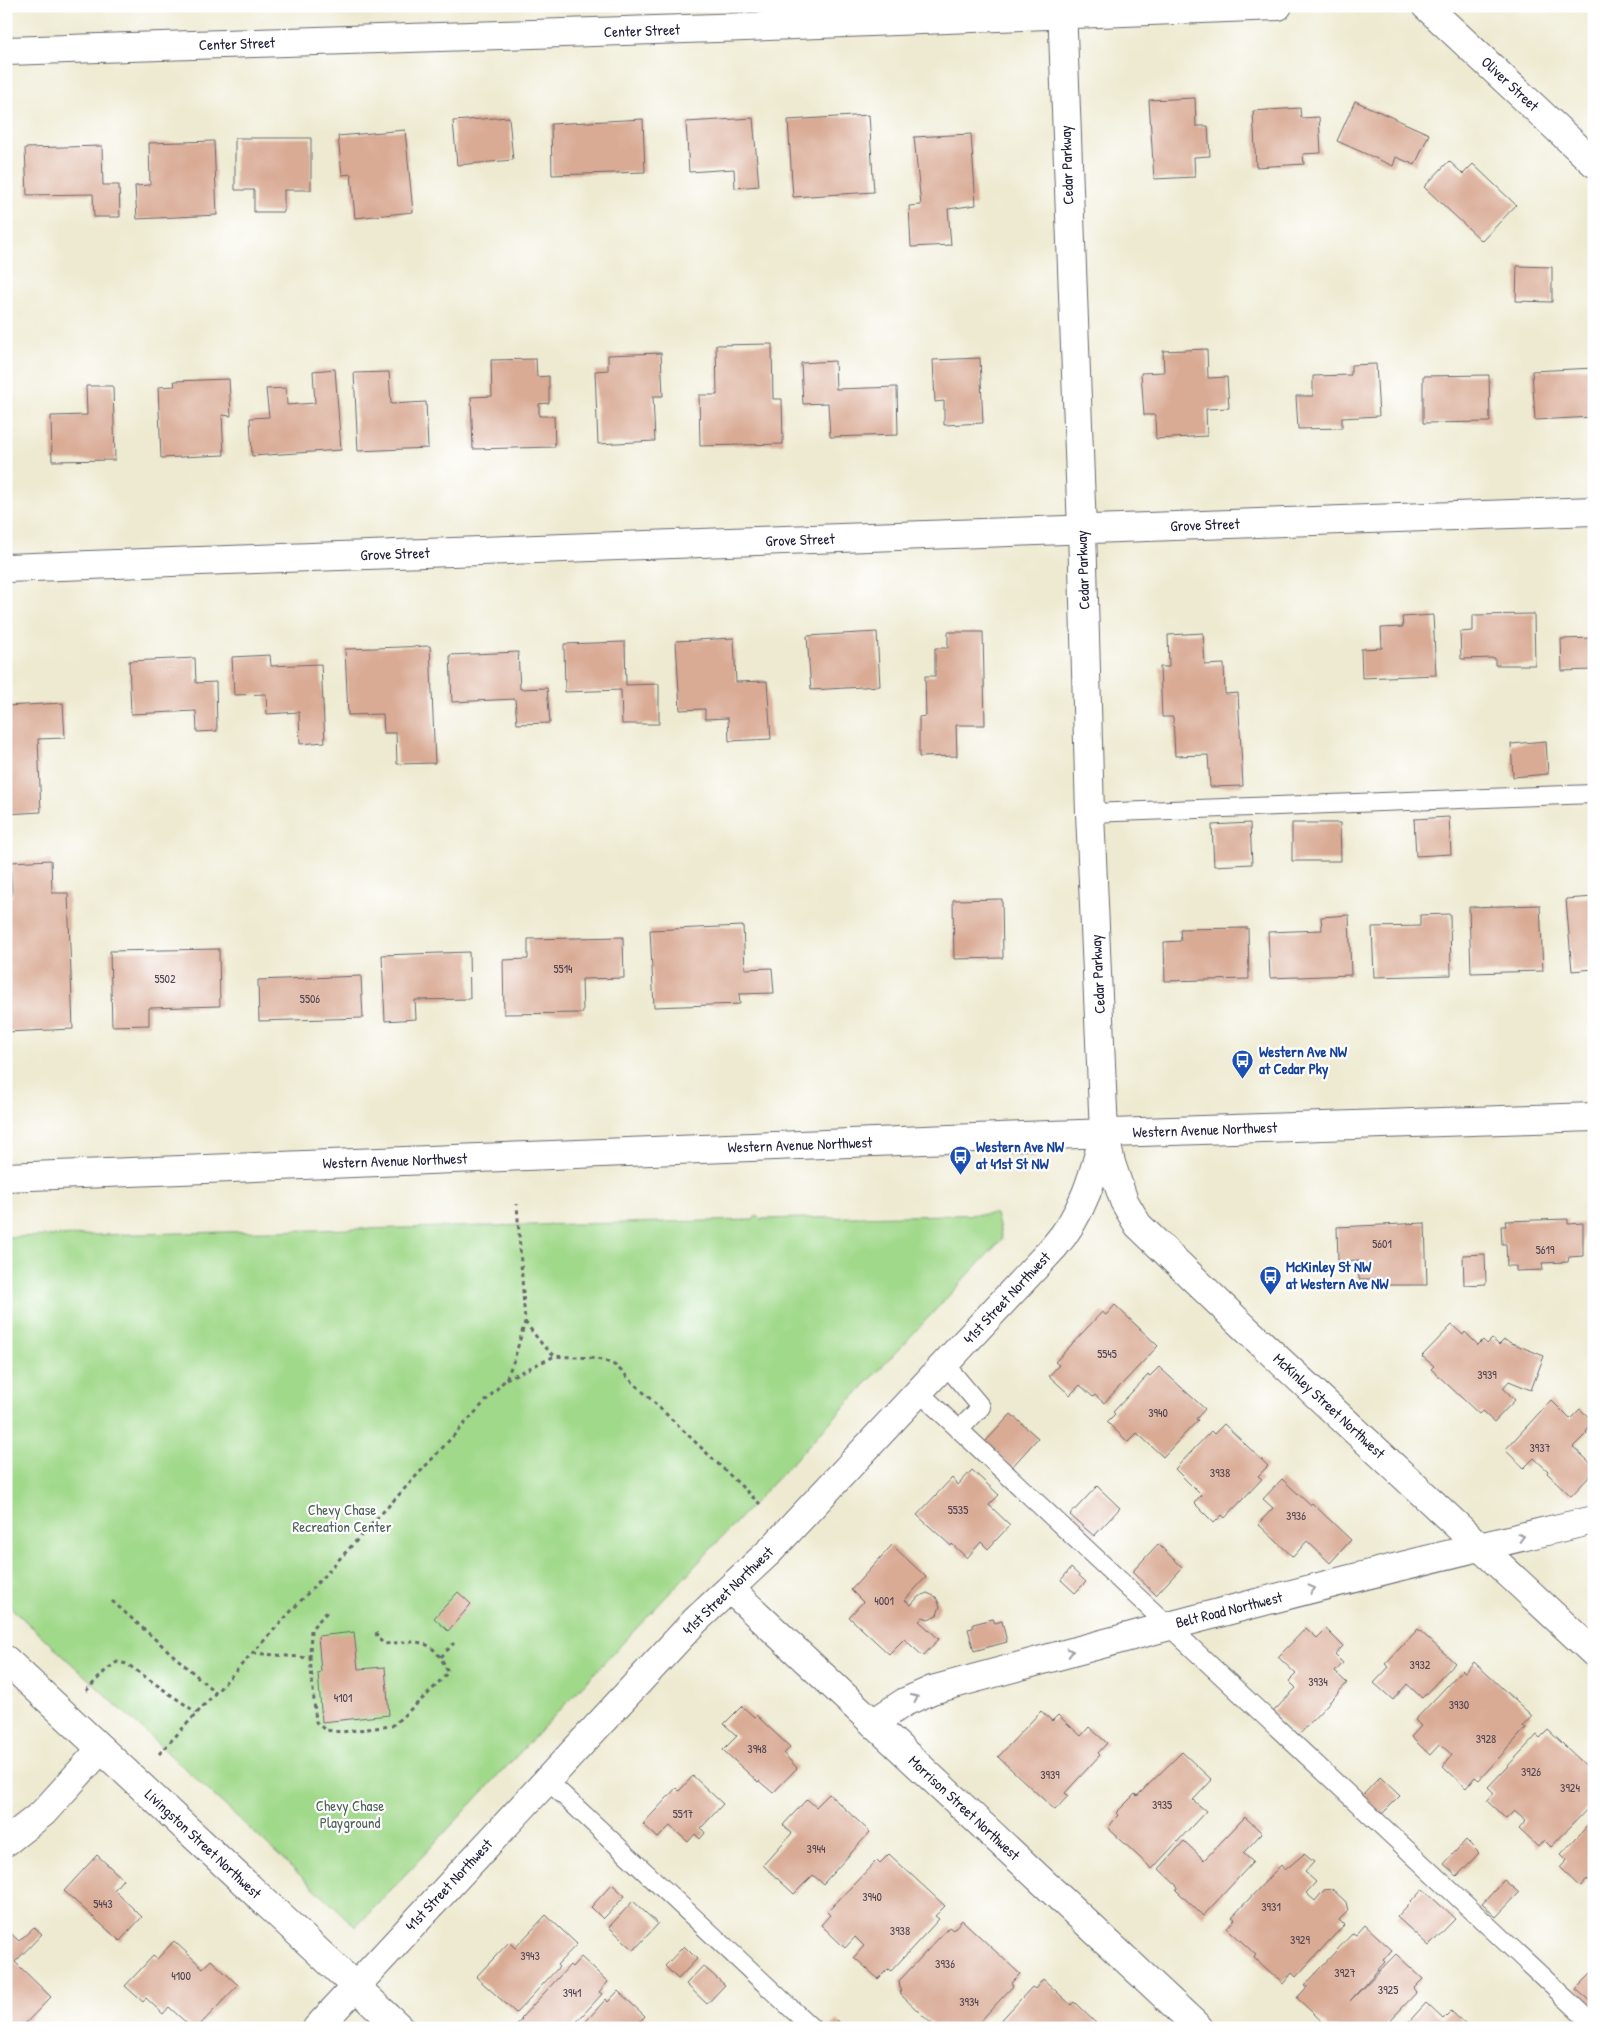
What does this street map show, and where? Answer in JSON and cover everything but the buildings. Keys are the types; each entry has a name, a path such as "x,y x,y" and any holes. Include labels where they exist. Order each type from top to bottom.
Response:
{"street":[{"name":"Center Street","path":"6,51 736,28 1062,10 1278,6"},
{"name":"Oliver Street","path":"1426,6 1594,163"},
{"name":"Cedar Parkway","path":"1062,10 1082,530 1090,813 1104,1133"},
{"name":"Grove Street","path":"6,568 1594,511"},
{"name":"Western Avenue Northwest","path":"6,1177 1104,1133 1594,1117"},
{"name":"41st Street Northwest","path":"317,2028 695,1621 770,1551 1054,1247 1069,1228 1084,1201 1091,1183 1104,1133"},
{"name":"McKinley Street Northwest","path":"1104,1133 1111,1164 1124,1200 1138,1225 1254,1336 1594,1653"},
{"name":"Belt Road Northwest","path":"873,1723 905,1702 932,1690 1167,1626 1479,1546 1594,1520"},
{"name":"Morrison Street Northwest","path":"730,1589 1199,2028"},
{"name":"Livingston Street Northwest","path":"6,1660 400,2028"},
{"path":"6,1842 42,1813 102,1750"}],"lane":[{"path":"1090,813 1594,794"},
{"path":"945,1364 981,1407 959,1430"},
{"path":"919,1392 1594,2025"},
{"path":"547,1780 812,2028"}],"path":[{"path":"159,1754 506,1379 514,1360 524,1322 517,1204"},
{"path":"524,1322 542,1344 555,1356"},
{"path":"506,1379 555,1356 598,1358 604,1360 616,1366 760,1504"},
{"path":"112,1601 216,1693"},
{"path":"328,1612 311,1629 310,1658 316,1722 325,1730 341,1732 392,1726 431,1691 448,1672 441,1658 426,1643 412,1641 384,1644 377,1637 376,1631"},
{"path":"441,1658 454,1643"},
{"path":"252,1653 310,1658"},
{"path":"81,1696 106,1670 117,1662 127,1664 197,1713"}],"green space":[{"name":"Chevy Chase Recreation Center","path":"996,1214 1002,1239 356,1927 6,1603 6,1237 753,1220 756,1216 760,1219"}],"place":[{"name":"Western Ave NW at Cedar Pky","path":"1243,1080"},
{"name":"Western Ave NW at 41st St NW","path":"960,1175"},
{"name":"McKinley St NW at Western Ave NW","path":"1270,1295"}],"park label":[{"name":"Chevy Chase Playground","path":"350,1814"}]}
